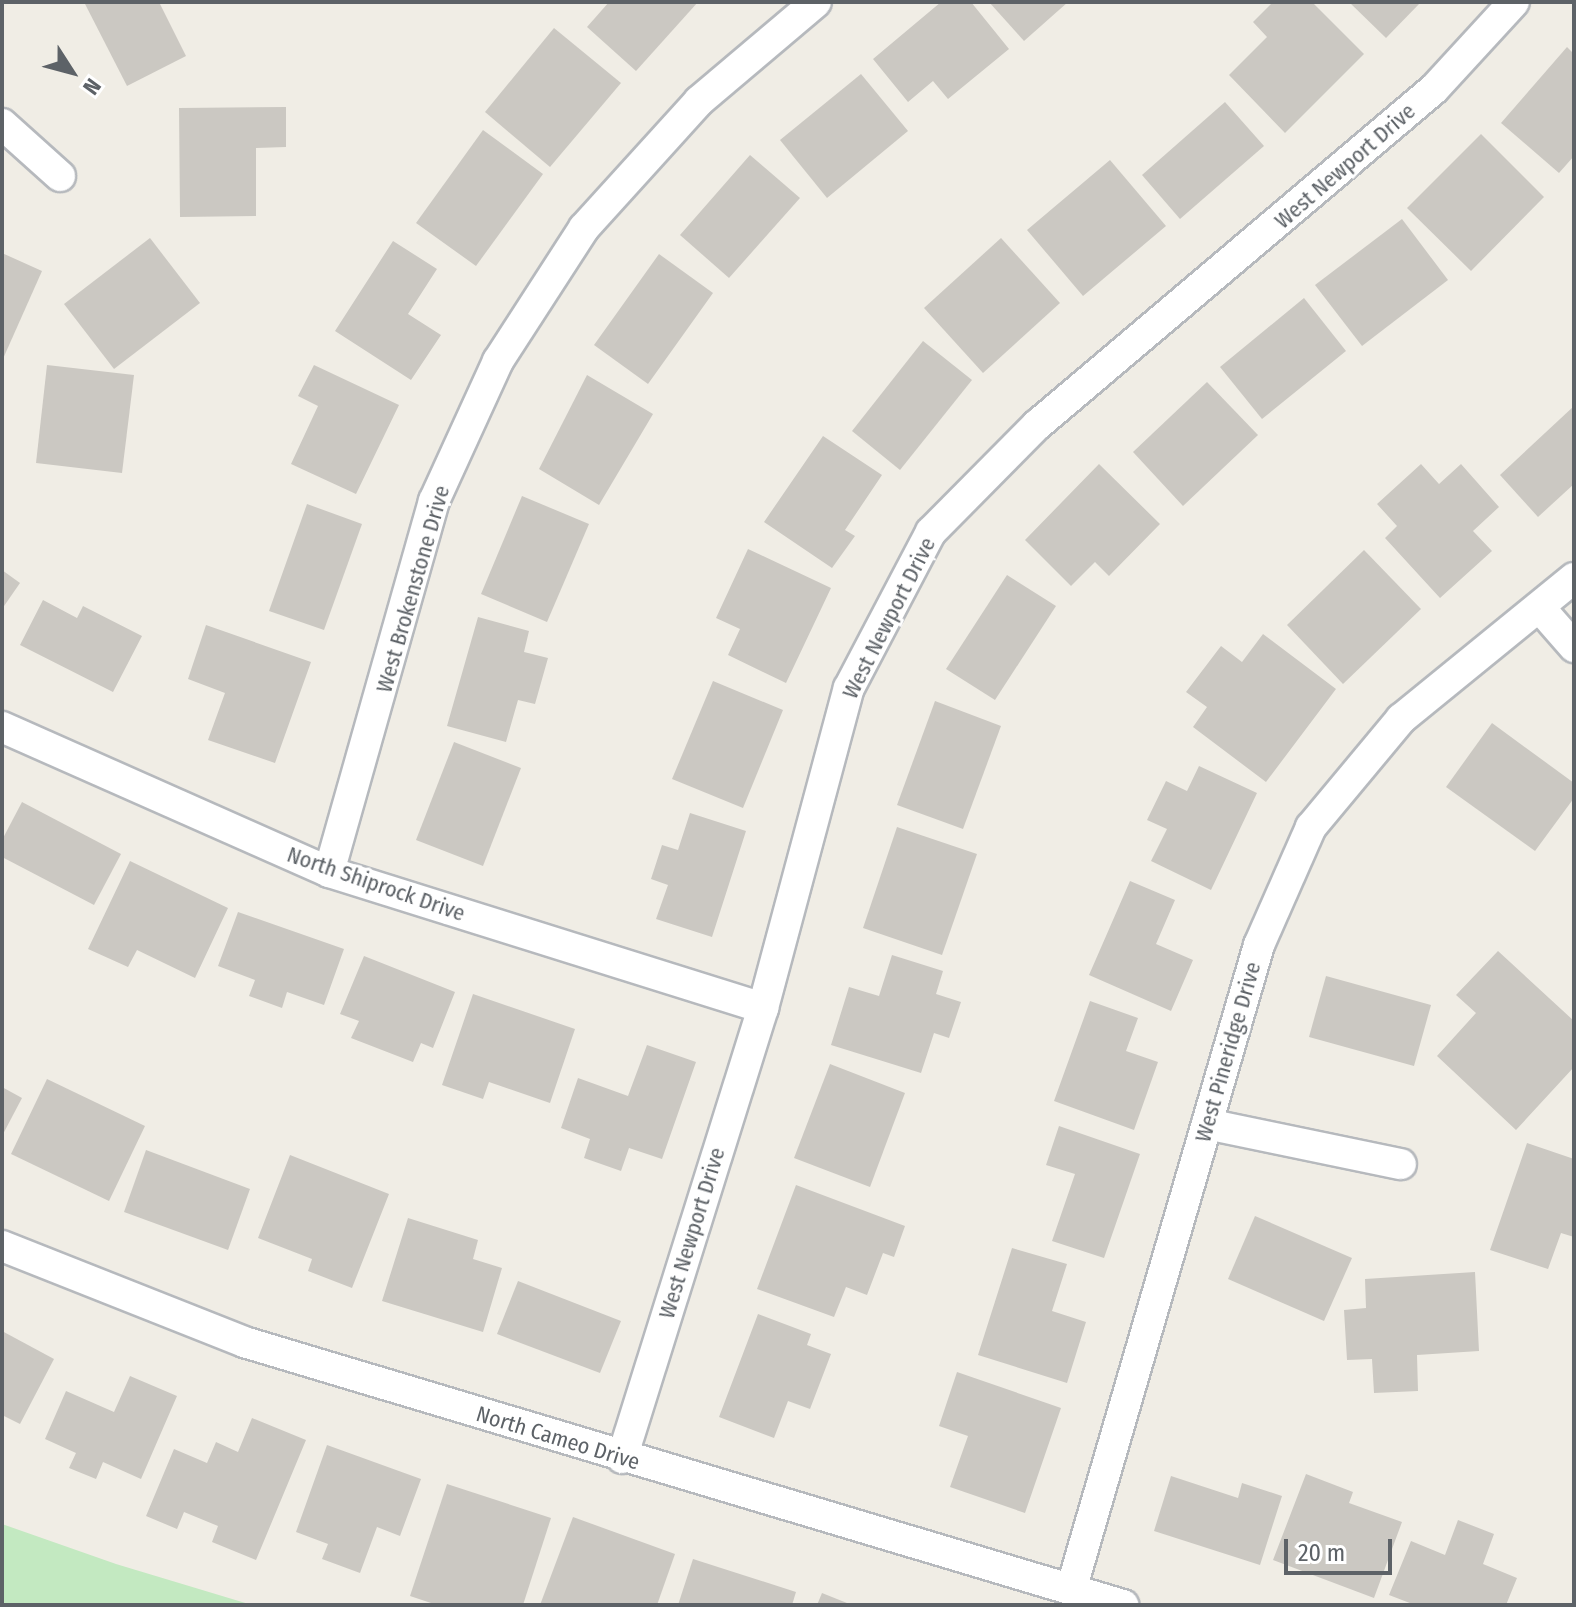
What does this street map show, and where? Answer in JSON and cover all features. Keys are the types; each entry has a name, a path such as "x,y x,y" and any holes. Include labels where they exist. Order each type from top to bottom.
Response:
{"street":[{"name":"West Brokenstone Drive","path":"329,872 434,501 498,361 584,228 699,101 816,2"},
{"name":"West Newport Drive","path":"622,1458 763,1008 849,688 931,532 1037,425 1434,89 1514,2"},
{"path":"2,124 60,176"},
{"name":"West Pineridge Drive","path":"1071,1590 1259,945 1311,827 1401,719 1574,578"},
{"path":"1540,608 1574,647"},
{"name":"North Shiprock Drive","path":"2,727 329,872 763,1008"},
{"path":"1207,1124 1401,1164"},
{"name":"North Cameo Drive","path":"2,1246 244,1342 622,1458 1123,1605"}],"green space":[{"path":"2,1524 116,1564 252,1605 2,1605"}],"building":[{"path":"84,2 159,2 186,56 127,86"},
{"path":"609,2 698,2 636,71 587,27"},
{"path":"941,2 971,2 1009,49 948,99 933,81 908,102 873,59"},
{"path":"989,2 1068,2 1024,41"},
{"path":"1273,2 1312,2 1364,54 1285,133 1229,75 1267,37 1253,22"},
{"path":"1349,2 1421,2 1386,38"},
{"path":"554,28 621,83 550,167 485,112"},
{"path":"1567,47 1574,54 1574,156 1559,173 1501,123"},
{"path":"861,74 908,131 827,198 780,140"},
{"path":"1225,102 1264,146 1180,219 1142,175"},
{"path":"286,107 286,147 256,148 256,216 180,217 179,108"},
{"path":"483,130 543,174 476,266 416,223"},
{"path":"1481,134 1544,197 1471,271 1407,208"},
{"path":"750,155 800,198 729,278 680,235"},
{"path":"1110,160 1166,226 1083,296 1027,230"},
{"path":"1402,219 1448,280 1362,346 1315,285"},
{"path":"150,238 200,303 114,369 64,304"},
{"path":"1001,238 1060,303 983,373 924,308"},
{"path":"393,241 437,269 408,314 441,335 411,380 335,331"},
{"path":"2,253 42,271 2,361"},
{"path":"659,254 713,293 648,384 594,345"},
{"path":"1304,298 1346,351 1262,419 1220,367"},
{"path":"923,341 972,380 900,470 852,431"},
{"path":"47,365 134,375 122,473 36,463"},
{"path":"314,365 399,405 356,494 291,464 318,406 298,396"},
{"path":"587,375 653,414 599,505 539,469"},
{"path":"1207,382 1258,435 1183,506 1133,452"},
{"path":"1574,406 1574,484 1538,517 1500,475"},
{"path":"823,436 882,475 845,530 855,536 832,568 764,522"},
{"path":"1099,464 1160,524 1109,576 1095,562 1071,586 1025,540"},
{"path":"1421,464 1439,484 1461,464 1499,507 1473,531 1492,551 1440,598 1385,538 1397,526 1377,504"},
{"path":"522,496 589,524 547,622 481,594"},
{"path":"307,504 362,524 324,630 269,611"},
{"path":"748,549 831,588 786,683 728,655 740,629 716,618"},
{"path":"1364,550 1421,609 1343,684 1287,625"},
{"path":"2,570 20,583 2,609"},
{"path":"1007,575 1056,606 995,700 946,669"},
{"path":"43,600 77,618 83,606 142,636 113,692 20,645"},
{"path":"478,617 529,631 524,652 548,658 535,704 518,700 506,742 447,726"},
{"path":"206,625 311,662 275,763 208,740 225,693 188,679"},
{"path":"1263,634 1336,689 1266,782 1193,727 1207,707 1186,692 1221,646 1242,662"},
{"path":"713,681 783,710 743,808 672,779"},
{"path":"935,701 1001,726 963,829 897,805"},
{"path":"1492,723 1574,783 1574,798 1535,851 1446,787"},
{"path":"454,742 521,768 483,866 416,840"},
{"path":"1199,766 1257,793 1211,890 1151,861 1167,829 1147,820 1166,781 1187,791"},
{"path":"22,802 121,854 94,905 2,857 2,840"},
{"path":"690,813 746,831 712,937 656,919 668,885 651,879 662,845 678,850"},
{"path":"897,827 977,854 942,955 863,928"},
{"path":"130,861 228,908 195,978 137,950 128,967 88,949"},
{"path":"1130,881 1175,900 1156,944 1193,960 1171,1011 1089,975"},
{"path":"238,912 344,949 324,1005 287,992 282,1008 249,996 255,980 218,966"},
{"path":"1498,951 1574,1021 1574,1067 1516,1130 1437,1056 1476,1013 1456,995"},
{"path":"892,955 943,971 936,994 961,1002 949,1038 934,1033 921,1073 831,1045 849,987 879,996"},
{"path":"364,956 455,992 433,1048 421,1043 413,1062 351,1038 359,1021 340,1014"},
{"path":"1326,976 1431,1005 1414,1066 1309,1037"},
{"path":"473,994 575,1029 550,1103 489,1082 483,1099 442,1085"},
{"path":"1090,1001 1138,1018 1126,1051 1158,1062 1134,1130 1054,1101"},
{"path":"647,1045 696,1062 662,1159 629,1148 621,1171 584,1158 590,1139 561,1128 578,1078 628,1096"},
{"path":"830,1064 905,1093 870,1187 794,1158"},
{"path":"47,1079 145,1126 109,1201 11,1154"},
{"path":"2,1087 22,1098 2,1136"},
{"path":"1059,1126 1140,1154 1104,1258 1052,1241 1075,1174 1046,1165"},
{"path":"1527,1143 1574,1159 1574,1237 1561,1233 1548,1269 1490,1250"},
{"path":"146,1150 250,1189 228,1250 124,1212"},
{"path":"290,1155 389,1194 352,1288 308,1271 312,1259 258,1238"},
{"path":"796,1185 905,1226 894,1257 883,1253 867,1295 846,1287 834,1317 757,1289"},
{"path":"1255,1216 1352,1258 1324,1321 1228,1279"},
{"path":"408,1218 478,1240 473,1259 502,1268 483,1332 382,1301"},
{"path":"1012,1248 1067,1264 1052,1311 1086,1322 1067,1383 978,1355"},
{"path":"1475,1272 1479,1351 1417,1355 1418,1391 1374,1393 1372,1359 1347,1360 1344,1310 1366,1308 1365,1279"},
{"path":"518,1281 621,1321 600,1373 497,1334"},
{"path":"758,1314 811,1334 807,1345 831,1354 810,1409 788,1401 774,1438 719,1417"},
{"path":"2,1331 54,1359 20,1424 2,1415"},
{"path":"957,1372 1061,1408 1025,1513 950,1487 968,1436 939,1426"},
{"path":"130,1376 177,1396 141,1479 103,1462 96,1479 69,1468 76,1453 45,1439 66,1391 114,1412"},
{"path":"252,1418 306,1440 256,1560 212,1542 218,1526 184,1512 177,1529 146,1516 174,1449 207,1463 216,1442 238,1452"},
{"path":"327,1445 421,1479 400,1536 377,1527 360,1573 322,1559 328,1544 296,1532"},
{"path":"1306,1474 1353,1492 1349,1503 1402,1522 1374,1598 1273,1560"},
{"path":"1171,1476 1238,1498 1242,1483 1282,1496 1260,1565 1154,1531"},
{"path":"447,1484 551,1518 523,1605 437,1605 410,1596"},
{"path":"573,1517 675,1554 657,1605 540,1605"},
{"path":"1458,1520 1494,1534 1483,1564 1517,1578 1506,1605 1415,1605 1389,1595 1411,1541 1445,1555"},
{"path":"693,1559 796,1592 792,1605 678,1605"},
{"path":"822,1593 852,1605 817,1605"}]}
